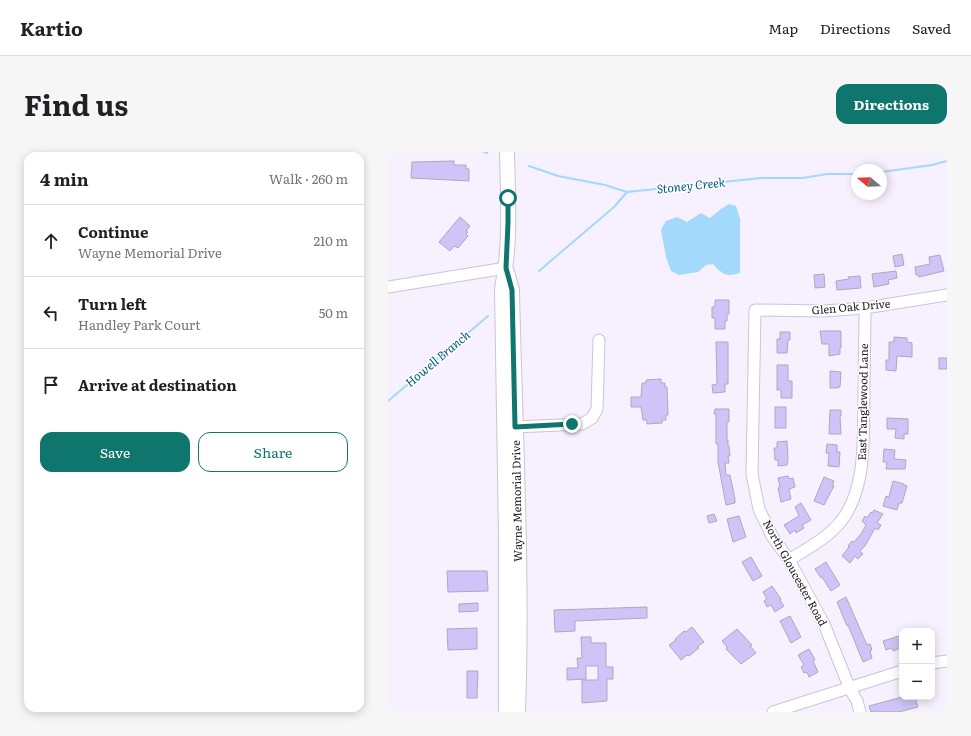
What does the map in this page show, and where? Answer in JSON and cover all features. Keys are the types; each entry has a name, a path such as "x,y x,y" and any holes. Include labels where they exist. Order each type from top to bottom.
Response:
{"main road":[{"name":"Wayne Memorial Drive","path":"506,712 506,537 502,289 506,268 508,223 507,152"},
{"name":"Wayne Memorial Drive","path":"506,268 512,290 518,504 520,643 518,712"}],"street":[{"path":"388,287 506,268"},
{"name":"Glen Oak Drive","path":"755,310 824,311 865,308 947,296"},
{"name":"East Tanglewood Lane","path":"789,560 818,542 832,531 843,519 852,502 862,465 865,308"},
{"name":"North Gloucester Road","path":"755,310 752,474 759,509 772,536 789,560 824,624 850,688 857,701 860,712"},
{"path":"515,427 582,424 592,418 597,409 599,340"},
{"path":"935,663 947,661"},
{"path":"773,712 899,672"}],"water":[{"path":"729,204 736,206 740,219 740,273 728,275 722,273 713,264 706,265 698,272 679,275 671,271 666,257 661,230 666,221 677,217 687,222 701,213 710,218"}],"building":[{"path":"454,161 454,165 466,165 466,169 469,169 469,181 411,178 412,162"},
{"path":"460,217 470,226 466,231 468,232 466,234 468,236 458,248 454,246 450,251 439,242"},
{"path":"902,254 904,265 895,267 893,256"},
{"path":"940,255 944,271 919,277 916,275 915,267 930,264 929,257"},
{"path":"896,271 897,278 888,280 889,284 874,287 872,274"},
{"path":"824,274 825,287 815,288 814,275"},
{"path":"860,276 861,288 837,290 836,281 849,279 848,277"},
{"path":"715,300 729,300 729,314 727,314 727,321 725,321 725,329 715,329 715,318 712,318 712,307 715,307"},
{"path":"820,331 841,331 840,354 829,356 829,344 822,344"},
{"path":"780,332 790,332 787,353 777,353 777,339 780,339"},
{"path":"894,337 907,338 907,342 912,343 912,357 897,356 896,371 886,370 886,360 889,360 889,342 894,342"},
{"path":"716,342 728,342 728,384 725,384 725,392 713,393 712,385 717,384"},
{"path":"939,358 947,358 947,369 939,369"},
{"path":"777,365 788,365 788,381 792,381 792,398 781,398 781,390 777,390"},
{"path":"830,371 841,372 840,387 830,388"},
{"path":"661,379 661,383 665,383 665,387 667,387 668,415 666,415 666,420 662,420 662,423 647,424 647,420 643,420 641,407 631,407 631,397 641,397 642,383 646,383 646,380"},
{"path":"775,407 786,407 786,428 775,428"},
{"path":"715,409 729,409 727,440 730,456 728,456 729,463 725,463 726,475 730,475 735,503 726,505 718,462 718,444 716,444 716,414 714,414"},
{"path":"830,410 841,410 841,434 829,434"},
{"path":"887,418 908,419 908,434 904,434 904,439 895,438 896,429 887,429"},
{"path":"787,441 787,465 778,466 778,460 775,460 774,448 777,448 777,442"},
{"path":"827,444 837,445 837,452 840,452 839,467 828,466 829,453 826,453"},
{"path":"884,449 895,450 894,459 906,460 905,469 886,469 887,462 883,462"},
{"path":"788,476 789,479 793,478 795,487 789,489 791,499 781,502 778,488 780,487 778,478"},
{"path":"824,477 834,481 832,486 834,486 824,505 814,501"},
{"path":"893,481 907,486 902,503 899,503 897,510 883,506 886,496 889,497"},
{"path":"801,503 811,520 802,525 804,528 796,533 795,530 790,534 784,525 799,516 795,507"},
{"path":"874,510 883,514 877,523 881,525 878,530 875,528 865,546 860,551 863,554 858,559 855,556 850,563 842,556 852,541 854,542 861,534 866,525 862,521 865,516 867,518"},
{"path":"714,514 717,521 709,523 707,516"},
{"path":"739,516 746,537 733,542 727,519"},
{"path":"751,557 762,576 753,581 742,562"},
{"path":"826,562 840,585 831,591 815,569"},
{"path":"447,571 487,571 488,591 448,592"},
{"path":"772,586 784,606 775,612 771,605 767,607 764,601 767,599 763,592"},
{"path":"846,597 867,645 870,644 872,650 870,651 872,658 863,662 837,602"},
{"path":"478,603 478,611 459,612 459,604"},
{"path":"647,607 647,618 575,621 575,631 555,632 554,610"},
{"path":"790,616 801,637 791,643 780,621"},
{"path":"692,627 704,642 689,656 687,655 681,660 669,645 684,631 686,632"},
{"path":"477,628 477,649 448,650 447,629"},
{"path":"737,629 752,645 750,646 756,653 741,664 726,649 727,647 722,641"},
{"path":"899,636 899,649 893,651 892,648 886,650 883,641"},
{"path":"581,637 591,637 591,643 606,643 606,667 613,667 613,679 607,679 607,701 582,703 582,680 598,680 598,666 586,666 586,679 567,680 567,668 578,668 577,658 582,658"},
{"path":"809,649 815,660 813,661 818,672 809,677 807,672 804,673 801,667 804,665 798,655"},
{"path":"467,671 478,671 477,698 467,698"},
{"path":"899,698 899,700 916,700 918,707 899,712 871,712 869,706"}],"waterway":[{"name":"Stoney Creek","path":"887,171 932,165 947,161"},
{"name":"Stoney Creek","path":"529,166 558,176 605,185 627,192 761,178 803,178 827,174 851,174"},
{"name":"Howell Branch","path":"539,271 614,207 627,192"},
{"name":"Howell Branch","path":"388,401 488,316"}],"route":[{"path":"508,198 506,268 512,290 515,427 572,424"}]}
